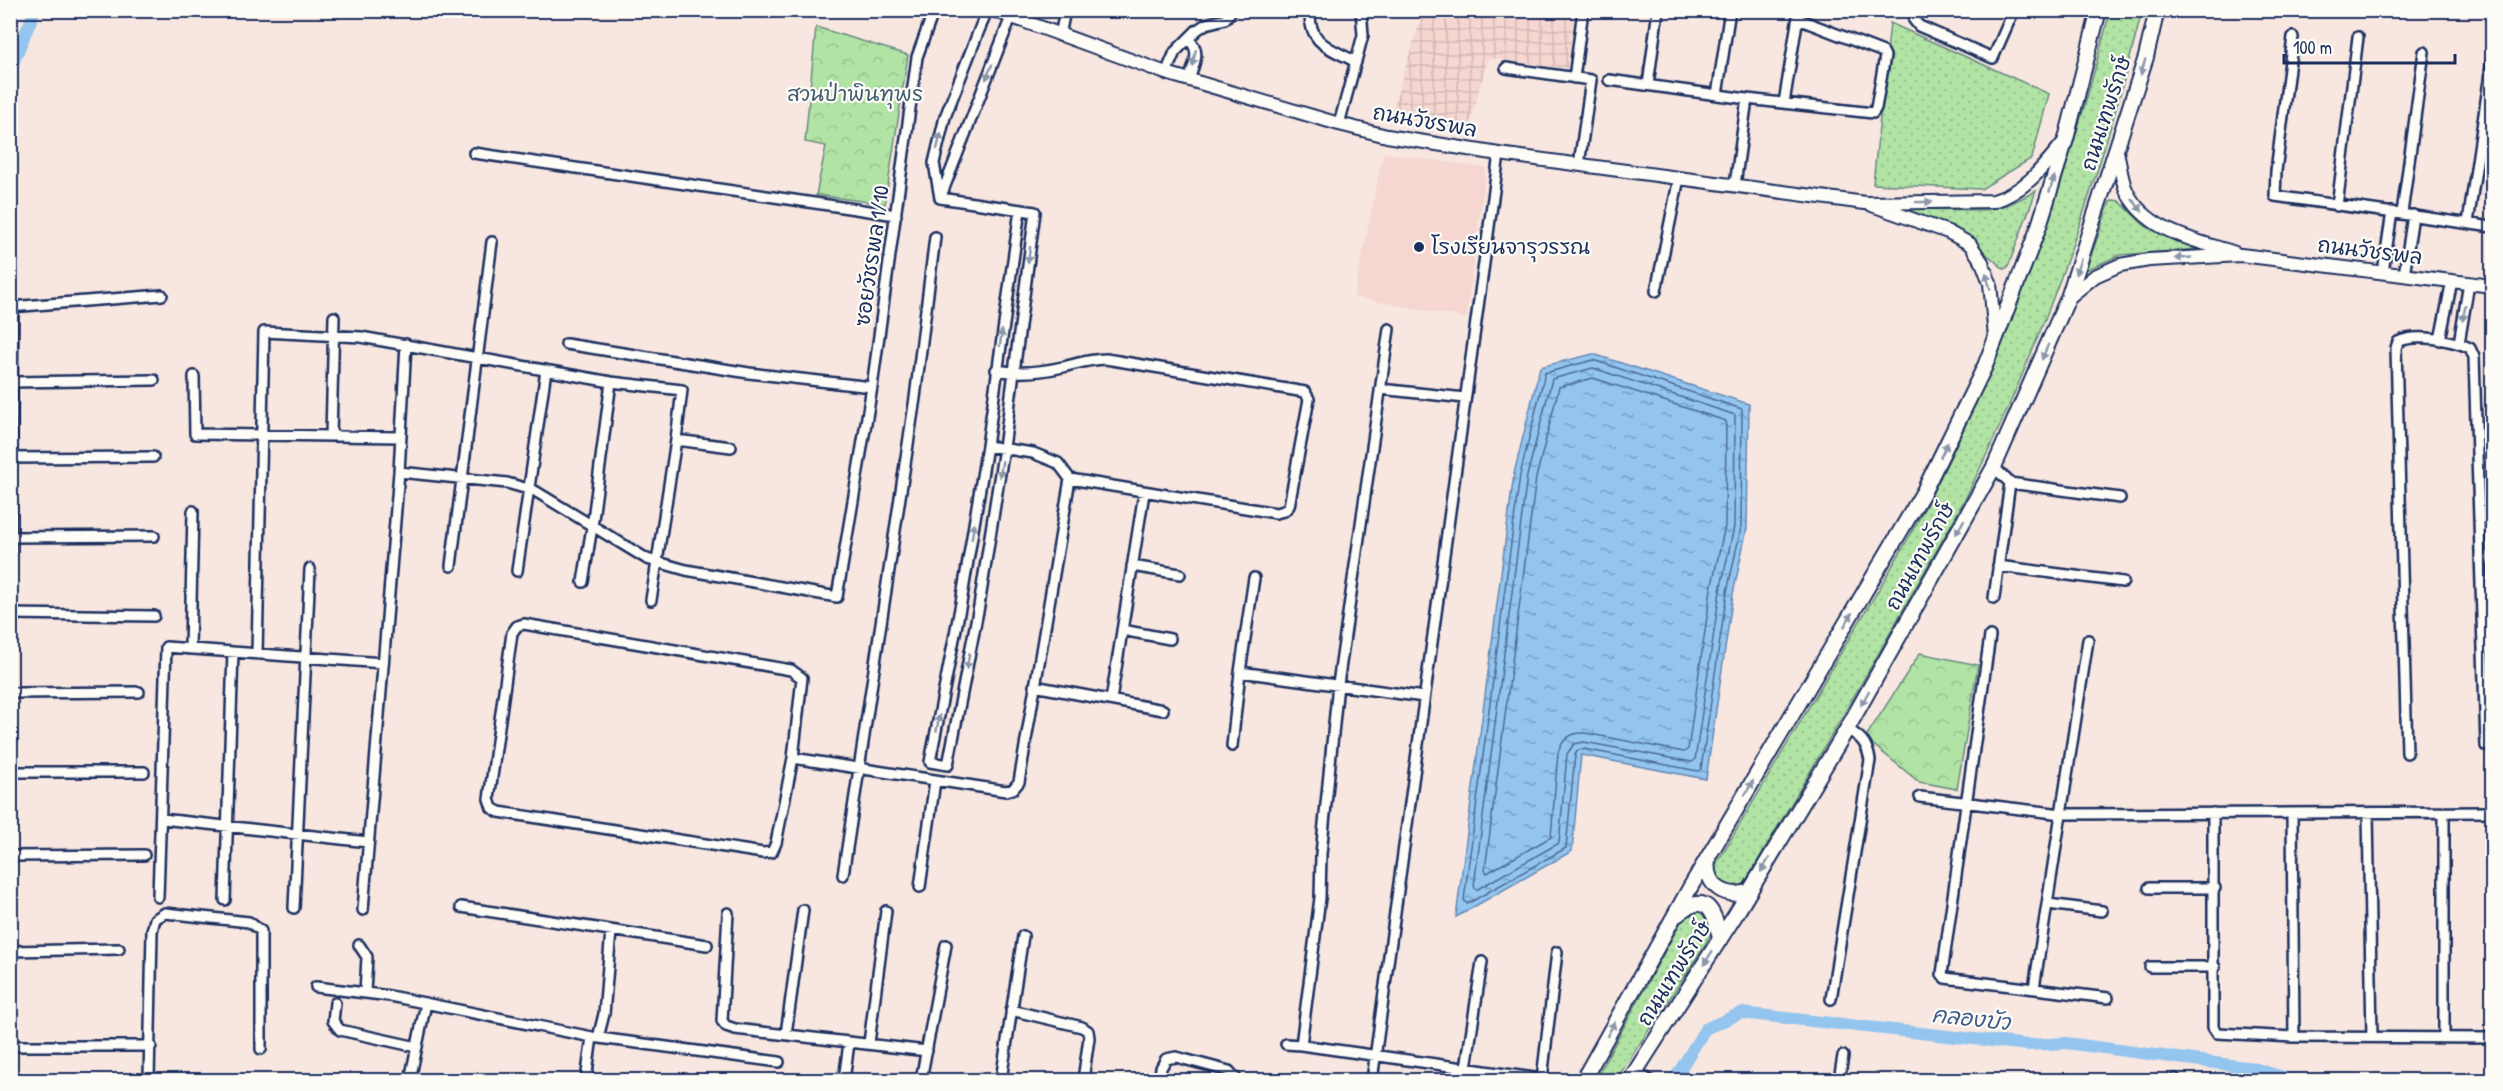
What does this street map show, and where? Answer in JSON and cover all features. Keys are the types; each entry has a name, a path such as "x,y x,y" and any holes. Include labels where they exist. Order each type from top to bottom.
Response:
{"main road":[{"name":"ถนนเทพรักษ์","path":"1583,1080 1708,856 1924,491 1985,366 2038,229 2066,139 2099,10"},
{"name":"ถนนเทพรักษ์","path":"1633,1076 1750,891 1847,729 1994,466 2068,298 2117,151 2146,57 2157,10"},
{"path":"1708,856 1707,869 1710,880 1716,888 1741,894 1750,891"},
{"path":"1673,918 1687,906 1696,903 1704,904 1712,911 1717,921 1720,939"}],"street":[{"name":"ซอยวัชรพล 1/10","path":"657,562 686,570 837,597 872,387 917,57 934,10"},
{"path":"940,198 934,163 945,117 987,10"},
{"name":"ถนนวัชรพล","path":"993,10 1166,73 1387,136 1499,154 1865,203 2002,199 2032,180 2066,139"},
{"path":"1060,36 1065,10"},
{"path":"1166,73 1175,52 1200,28 1225,19 1232,10"},
{"path":"1339,124 1363,35 1361,10"},
{"path":"1574,78 1583,10"},
{"path":"1648,85 1658,10"},
{"path":"1717,95 1730,10"},
{"path":"1916,10 1914,20 1919,26 1993,58 2014,10"},
{"path":"1309,11 1311,28 1319,42 1356,62"},
{"path":"1609,80 1747,99 1869,114 1876,108 1885,56 1883,52 1798,15 1784,103"},
{"path":"940,198 1011,17"},
{"path":"2293,37 2273,194 2277,197 2493,227"},
{"path":"2337,206 2358,37"},
{"path":"1189,40 1195,45 1197,51 1189,80"},
{"path":"2383,272 2397,213 2424,52"},
{"path":"2468,223 2493,60"},
{"path":"1506,68 1591,80 1579,165"},
{"path":"1735,185 1747,99"},
{"name":"ถนนวัชรพล","path":"2117,151 2126,190 2136,208 2164,229 2241,255"},
{"path":"474,153 896,215"},
{"path":"1372,1080 1499,154"},
{"path":"1656,291 1679,178"},
{"path":"940,198 1035,212 1004,448 979,606 948,765 930,762 961,603 987,446 1020,210"},
{"name":"ถนนวัชรพล","path":"1865,203 1948,232 1970,244 1982,262 1990,283 1995,338"},
{"path":"2404,275 2413,215"},
{"path":"843,875 915,398 935,237"},
{"path":"451,566 492,242"},
{"name":"ถนนวัชรพล","path":"2068,298 2095,276 2120,265 2149,260 2241,255 2493,286"},
{"path":"2440,340 2452,281"},
{"path":"2459,343 2469,283"},
{"path":"10,554 12,307 162,295"},
{"path":"331,436 334,317"},
{"path":"1301,1045 1320,898 1321,854 1338,684 1389,329"},
{"path":"257,654 264,332 361,337 611,382 682,390 651,600"},
{"path":"2408,753 2396,348 2398,342 2409,338 2459,343 2470,348 2474,357 2486,746"},
{"path":"363,910 399,472 406,344"},
{"path":"566,344 749,373 872,387"},
{"path":"987,446 1033,453 1058,463 1070,479 1276,513 1284,511 1289,506 1309,399 1305,392 1106,358 1046,370 1014,373 996,370"},
{"path":"517,571 546,370"},
{"path":"194,376 195,434 401,437"},
{"path":"12,382 154,380"},
{"path":"583,582 611,382"},
{"path":"1380,389 1465,398"},
{"path":"676,440 731,447"},
{"path":"12,458 153,457"},
{"path":"1994,466 2010,483 2120,498"},
{"path":"399,472 507,483 536,491 626,547 657,562"},
{"path":"793,758 935,781 1006,791 1013,789 1019,782 1070,479"},
{"path":"1994,598 2010,483"},
{"path":"1111,700 1144,493"},
{"path":"190,649 193,511"},
{"path":"11,537 154,536"},
{"path":"1132,566 1180,574"},
{"path":"1998,566 2123,582"},
{"path":"294,908 310,569"},
{"path":"1232,746 1254,578"},
{"path":"961,603 979,606"},
{"path":"10,615 154,616"},
{"path":"524,624 798,672 802,678 793,758 776,843 772,852 763,853 499,812 492,808 489,799 512,633 517,626 524,624"},
{"path":"1122,630 1170,639"},
{"path":"1990,636 1941,974 1945,978 2108,998"},
{"path":"2034,988 2088,640"},
{"path":"158,897 166,647 383,663"},
{"path":"225,900 233,652"},
{"path":"1240,672 1424,697"},
{"path":"1034,686 1163,710"},
{"path":"10,693 139,692"},
{"path":"1830,999 1870,760 1868,746 1859,736 1847,729"},
{"path":"10,771 144,772"},
{"path":"920,887 935,781"},
{"path":"1920,797 2062,814 2493,813"},
{"path":"2213,813 2215,888 2213,1027 2217,1033 2294,1037 2493,1038"},
{"path":"2292,813 2294,1037"},
{"path":"2368,813 2372,1037"},
{"path":"2444,813 2444,1037"},
{"path":"162,819 368,842"},
{"path":"10,856 144,855"},
{"path":"2149,888 2215,888"},
{"path":"2048,904 2103,911"},
{"path":"461,907 707,945"},
{"path":"786,1034 803,910"},
{"path":"869,1043 886,911"},
{"path":"149,1080 152,931 155,920 165,913 249,922 261,931 261,1049"},
{"path":"728,913 722,1022 726,1026 735,1029 869,1043 927,1052"},
{"path":"585,1080 595,1037 604,1014 611,931"},
{"path":"1001,1080 1023,936"},
{"path":"359,945 367,957 365,993"},
{"path":"921,1080 946,945"},
{"path":"10,951 119,949"},
{"path":"1286,1044 1546,1080 1557,952"},
{"path":"1466,1068 1482,962"},
{"path":"2150,967 2215,966"},
{"path":"316,987 426,1003 595,1037 779,1062"},
{"path":"335,1003 333,1021 340,1030 417,1047"},
{"path":"410,1080 426,1003"},
{"path":"1011,1010 1082,1027 1088,1031 1083,1080"},
{"path":"844,1080 849,1042"},
{"path":"10,1046 151,1046"},
{"path":"1839,1080 1843,1056"},
{"path":"1159,1080 1161,1068 1167,1059 1176,1057 1229,1071 1237,1080"},
{"path":"1633,1076 1649,1080"}],"shaded area":[{"path":"1423,11 1575,11 1567,68 1488,58 1467,134 1389,121"},
{"name":"โรงเรียนจารุวรรณ","path":"1383,153 1486,168 1466,318 1354,297"}],"green space":[{"path":"2110,11 2142,11 2109,133 2070,252 2048,312 1999,428 1953,522 1743,886 1735,889 1725,888 1713,874 1715,866 1912,532 1988,376 2057,195"},
{"path":"1890,23 2049,94 2032,158 1981,189 1873,184"},
{"name":"สวนป่าพินทุพร","path":"816,27 908,55 885,204 816,195 826,146 805,142"},
{"path":"2036,191 2008,267 2004,269 1966,236 1909,211 1912,209 1986,210 2010,204"},
{"path":"2119,201 2145,226 2197,249 2120,255 2086,270 2110,202"},
{"path":"1920,653 1978,665 1957,789 1919,782 1865,738"},
{"path":"1701,910 1713,920 1712,932 1703,948 1616,1080 1595,1080 1683,918 1693,911"}],"water":[{"path":"1593,354 1749,404 1747,528 1733,594 1706,779 1581,755 1572,851 1456,917 1514,474 1540,367"}],"waterway":[{"path":"10,71 35,10"},
{"name":"คลองบัว","path":"1674,1080 1705,1029 1741,1013 2028,1045 2066,1043 2253,1068 2293,1080"}],"place":[{"name":"โรงเรียนจารุวรรณ","path":"1419,247"}]}
